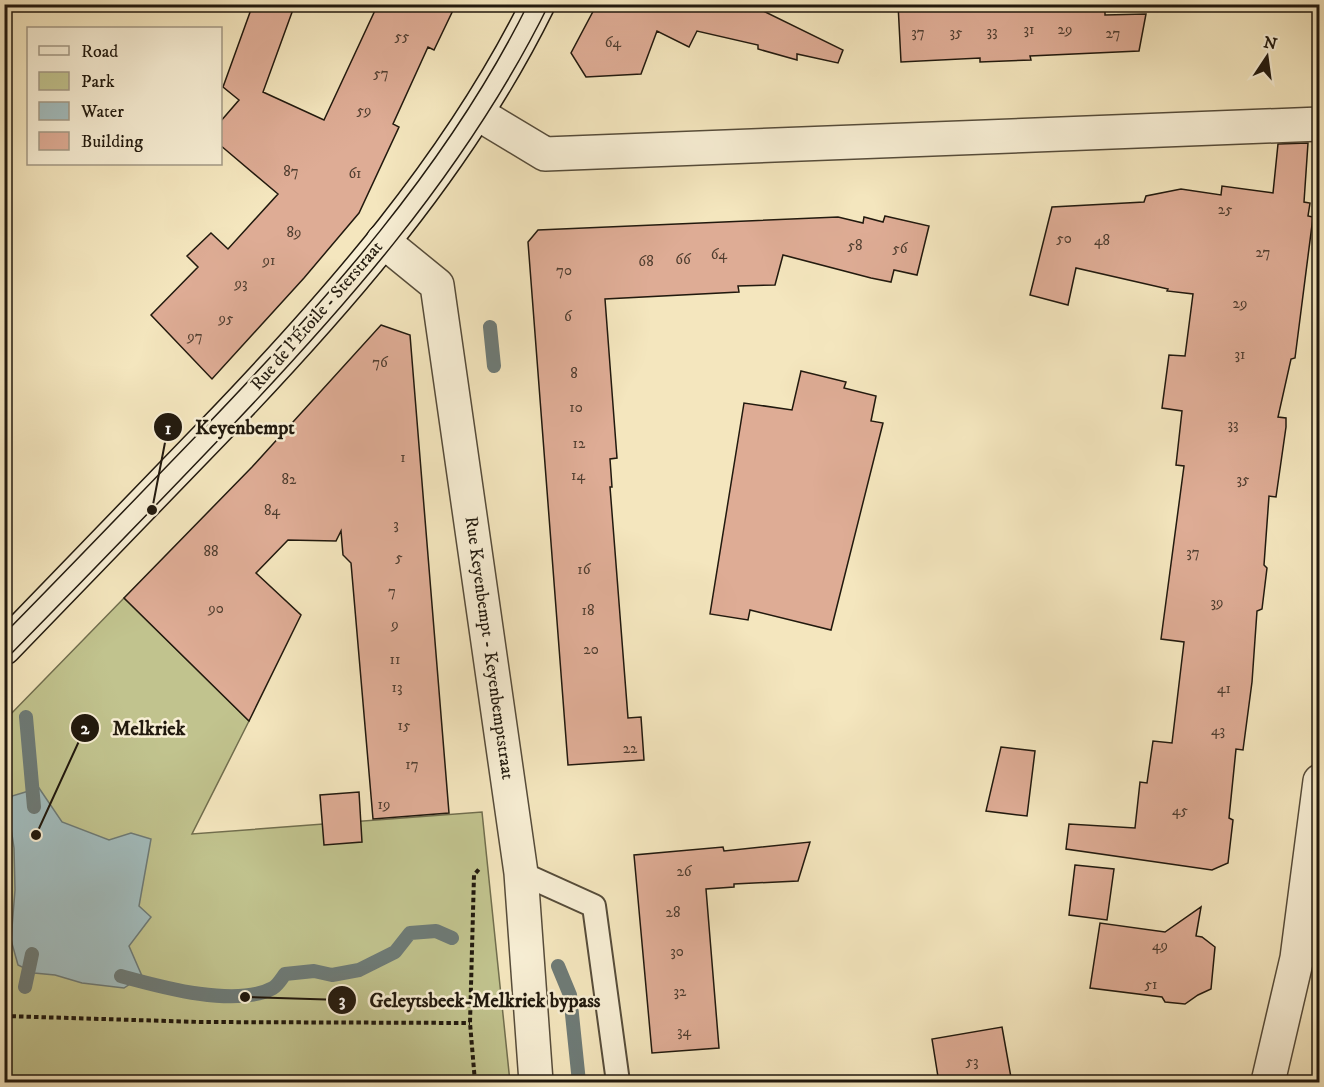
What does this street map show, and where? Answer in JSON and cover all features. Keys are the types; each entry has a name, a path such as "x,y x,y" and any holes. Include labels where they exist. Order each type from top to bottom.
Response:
{"street":[{"name":"Rue de l'Étoile - Sterstraat","path":"4,648 264,379 341,293 431,179 477,113 538,4"},
{"path":"477,113 545,154 1320,124"},
{"name":"Rue Keyenbempt - Keyenbemptstraat","path":"383,241 437,285 521,873 536,1083"},
{"path":"1268,1083 1297,958 1320,781"}],"lane":[{"path":"521,873 594,906 618,1083"}],"path":[{"path":"475,1083 470,1023 474,875 491,856 506,860 521,873"},
{"path":"4,1016 200,1022 470,1023"}],"green space":[{"path":"124,598 249,721 192,834 482,812 510,1082 5,1082 5,720"}],"water":[{"path":"39,788 62,822 109,840 131,833 151,839 139,906 151,917 129,946 142,976 124,988 82,983 55,975 34,973 18,965 11,940 15,890 14,848 9,815 12,796"}],"building":[{"path":"253,4 295,4 263,92 324,120 378,4 456,4 434,50 428,47 393,124 399,127 359,213 304,278 212,379 151,315 198,267 187,256 211,233 228,249 278,194 222,147 222,120 239,100 223,87"},
{"path":"597,4 749,4 843,50 838,63 797,54 797,60 758,49 758,45 697,31 689,47 657,31 641,74 586,77 571,53"},
{"path":"898,4 1105,4 1105,15 1146,14 1139,51 1030,56 1031,60 980,62 980,58 901,62"},
{"path":"1308,143 1304,202 1310,203 1308,216 1313,217 1295,358 1291,359 1278,417 1286,418 1286,427 1276,497 1269,496 1264,565 1267,568 1262,609 1257,611 1252,682 1243,750 1236,749 1229,818 1233,820 1228,863 1212,870 1066,849 1069,824 1135,828 1140,782 1147,783 1153,741 1172,743 1184,642 1161,639 1184,466 1176,465 1182,411 1162,408 1169,355 1185,356 1193,294 1167,291 1168,289 1076,268 1068,305 1030,295 1052,207 1144,202 1146,196 1181,189 1221,195 1222,186 1273,193 1278,144"},
{"path":"885,216 929,226 917,275 894,270 891,282 783,255 775,285 738,286 739,292 605,299 617,458 610,459 612,487 610,487 628,718 641,717 644,760 568,765 528,242 538,230 838,217 863,223 864,217 883,222"},
{"path":"381,325 410,335 449,813 373,819 351,563 343,555 341,531 336,541 288,540 256,573 301,615 249,721 124,598 252,467"},
{"path":"801,371 846,382 844,388 876,396 871,421 883,423 831,630 750,610 748,620 710,614 744,403 792,410"},
{"path":"1001,747 1035,751 1027,816 986,811"},
{"path":"359,792 362,842 324,845 320,795"},
{"path":"810,842 798,881 734,884 734,887 706,889 719,1048 652,1053 634,855 723,847 724,851"},
{"path":"1075,865 1114,869 1107,920 1069,915"},
{"path":"1201,907 1196,936 1202,937 1215,947 1211,989 1185,1004 1165,1002 1162,997 1090,988 1100,923 1165,932"},
{"path":"1002,1027 1012,1083 939,1083 932,1039"}],"waterway":[{"path":"490,327 494,366"},
{"path":"26,717 34,807"},
{"path":"121,976 198,994 219,996 257,994 273,988 285,974 314,971 332,975 359,970 395,952 410,933 436,931 452,938"},
{"path":"25,987 32,954"},
{"path":"558,966 570,995 579,1082"}],"tram line":[{"path":"4,634 246,383 337,283 422,177 496,64 528,4"},
{"path":"4,661 255,402 303,350 395,242 478,127 516,67 549,4"}],"place":[{"name":"Keyenbempt","path":"152,510"},
{"name":"Melkriek","path":"36,835"},
{"name":"Geleytsbeek-Melkriek bypass","path":"245,997"}]}
